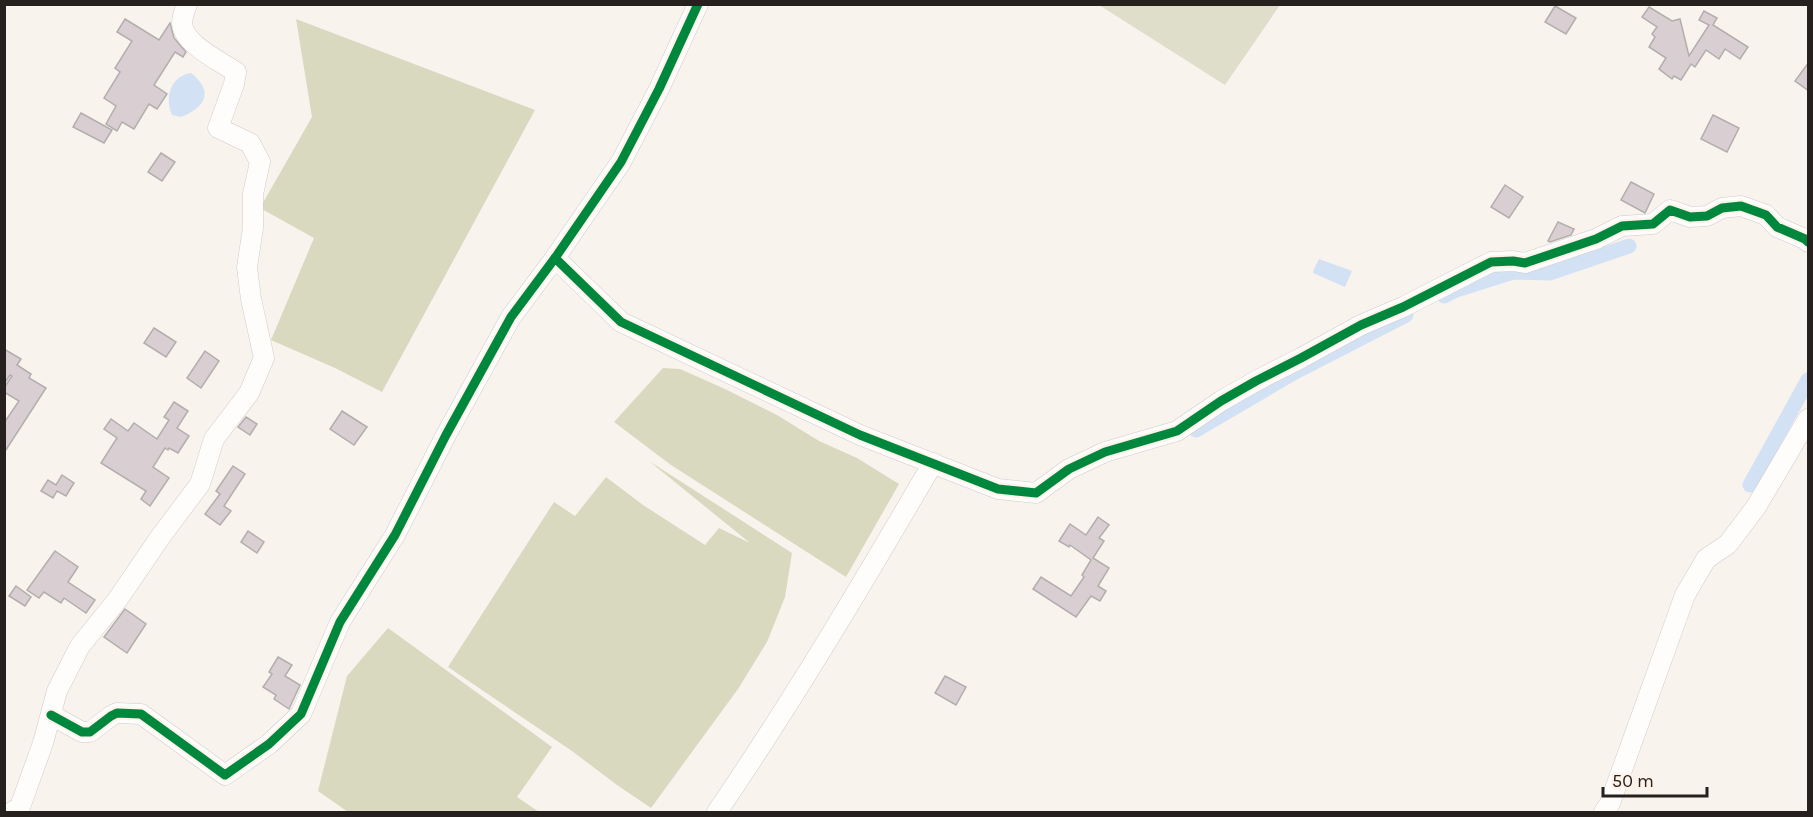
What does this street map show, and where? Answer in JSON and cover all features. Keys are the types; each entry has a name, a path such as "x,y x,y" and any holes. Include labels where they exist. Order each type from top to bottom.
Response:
{"street":[{"path":"12,813 20,807 43,743 57,692 80,646 118,599 200,484 214,440 249,393 264,358 250,299 247,267 253,228 253,195 260,162 250,143 218,128 236,72 187,38 182,23 187,4"},
{"path":"51,715 82,732 90,732 117,713 141,714 225,774 268,744 301,714 340,622 395,535 446,435 511,317 621,162 659,89 698,4"},
{"path":"555,258 621,322 860,435 998,489 1036,493 1069,469 1105,452 1177,431 1221,401 1256,381 1361,325 1403,307 1491,262 1525,263 1596,239 1622,226 1653,224 1671,210 1690,217 1707,216 1722,208 1741,206 1766,215 1777,227 1809,242"},
{"path":"1604,813 1618,783 1685,595 1706,559 1728,544 1756,507 1809,419"},
{"path":"717,813 753,760 826,642 933,463"}],"green space":[{"path":"1099,5 1280,5 1225,85"},
{"path":"296,19 535,110 382,392 271,340 314,238 260,208 312,117"},
{"path":"663,368 680,369 725,389 777,415 819,441 857,458 899,484 846,577 671,465 614,422"},
{"path":"649,461 792,553 785,597 767,642 738,689 651,808 448,667 554,502 575,516 606,477 643,505 705,545 719,528 750,543"},
{"path":"388,628 552,747 517,797 539,812 348,812 318,791 347,676"}],"water":[{"path":"191,73 203,86 204,98 190,113 181,117 172,115 169,101 171,88 178,78"},
{"path":"1319,259 1352,271 1345,287 1313,273"}],"building":[{"path":"1555,6 1576,18 1566,34 1545,22"},
{"path":"1649,7 1672,21 1680,19 1689,56 1709,25 1699,20 1704,11 1717,18 1713,25 1748,47 1740,59 1725,49 1719,59 1706,50 1695,67 1691,64 1681,80 1674,76 1672,79 1659,69 1666,58 1649,47 1655,37 1652,34 1657,27 1642,17"},
{"path":"125,19 159,40 170,23 174,38 186,52 183,57 175,52 154,85 167,94 157,109 149,104 134,129 122,122 117,131 106,124 116,106 104,98 120,72 115,68 132,41 117,32"},
{"path":"1809,62 1809,91 1795,81"},
{"path":"81,113 112,130 104,143 73,127"},
{"path":"1713,115 1739,128 1727,152 1701,139"},
{"path":"161,153 175,162 162,181 148,172"},
{"path":"1631,182 1654,194 1645,213 1621,200"},
{"path":"1505,185 1523,197 1509,218 1491,207"},
{"path":"1558,222 1574,229 1571,235 1550,242 1548,241"},
{"path":"154,328 176,342 166,357 144,343"},
{"path":"4,349 21,359 17,365 31,374 29,378 46,388 4,453 4,423 19,401 4,392 12,376 10,375 4,384"},
{"path":"205,351 219,361 201,388 187,378"},
{"path":"174,402 188,411 177,428 189,436 178,453 165,448 153,467 169,478 150,506 141,499 146,491 101,463 117,438 104,429 111,419 128,431 134,423 157,439 169,420 164,417"},
{"path":"342,411 367,427 354,445 330,429"},
{"path":"246,417 257,424 250,435 238,427"},
{"path":"233,466 245,474 224,506 231,511 220,525 205,514 220,494 216,491"},
{"path":"62,475 74,483 66,496 57,491 53,498 41,491 48,480 56,485"},
{"path":"1098,517 1109,525 1099,538 1104,541 1093,558 1109,568 1098,586 1106,591 1100,601 1091,596 1076,617 1033,589 1041,577 1071,596 1084,577 1082,575 1091,560 1070,545 1069,547 1059,541 1070,524 1086,535"},
{"path":"248,531 264,542 257,553 241,542"},
{"path":"55,551 78,567 68,582 95,600 86,613 64,598 61,603 44,592 39,598 27,590"},
{"path":"16,586 31,597 25,606 9,596"},
{"path":"125,609 146,624 127,653 104,637"},
{"path":"278,657 292,665 285,676 300,685 289,709 274,699 276,695 263,687 272,674 269,672"},
{"path":"945,676 966,687 956,705 935,693"}],"waterway":[{"path":"1444,296 1513,272 1550,273 1629,246"},
{"path":"1196,430 1295,372 1406,315"},
{"path":"1750,485 1808,380"}],"cycle path":[{"path":"51,715 82,732 90,732 117,713 141,714 225,775 269,744 301,714 340,622 395,535 446,435 511,317 621,162 659,89 698,4"},
{"path":"555,258 621,322 860,435 998,489 1036,493 1069,469 1105,452 1177,431 1221,401 1256,381 1361,325 1403,307 1491,262 1525,263 1596,239 1622,226 1653,224 1670,210 1690,217 1707,216 1722,208 1741,206 1766,215 1777,227 1808,242"}]}
